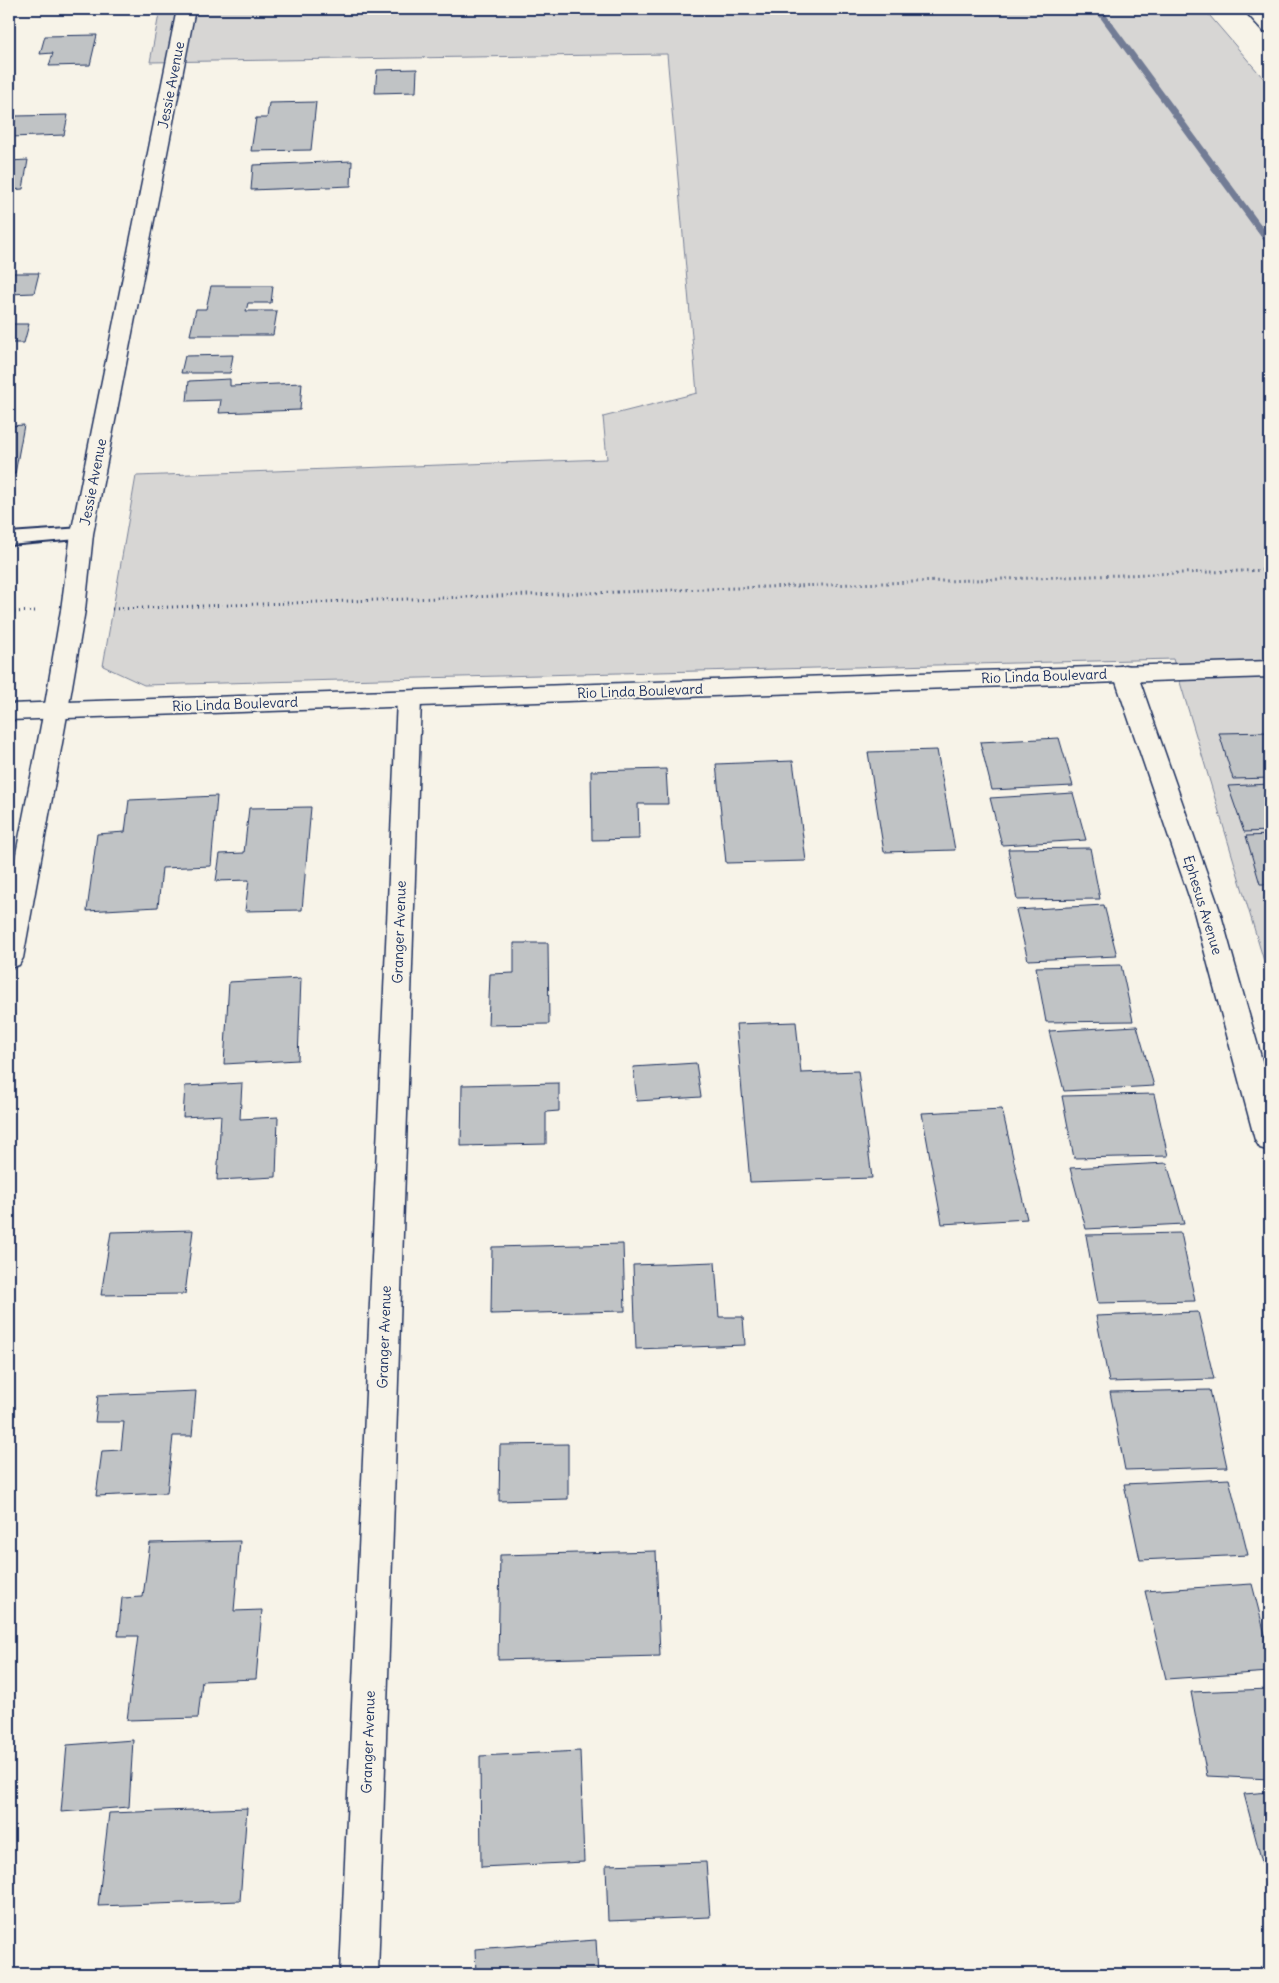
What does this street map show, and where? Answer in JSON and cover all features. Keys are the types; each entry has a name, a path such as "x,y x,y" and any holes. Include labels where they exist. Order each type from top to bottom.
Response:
{"main road":[{"name":"Jessie Avenue","path":"9,958 56,710 73,610 82,534 186,9"},
{"path":"1252,9 1270,28"},
{"name":"Rio Linda Boulevard","path":"9,712 1270,669"},
{"name":"Ephesus Avenue","path":"1125,673 1206,908 1270,1140"},
{"name":"Granger Avenue","path":"360,1974 409,699"}],"lane":[{"path":"9,539 82,534"}],"path":[{"path":"9,612 1270,570"}],"shaded area":[{"path":"160,9 1204,9 1270,86 1270,981 1173,659 144,685 103,666 136,476 607,459 603,417 697,393 667,54 150,62"}],"building":[{"path":"97,35 90,65 49,66 53,53 40,54 45,36"},
{"path":"417,69 416,92 375,93 377,70"},
{"path":"316,102 311,150 251,151 256,118 267,118 269,103"},
{"path":"68,115 64,135 11,137 16,116"},
{"path":"28,160 23,189 9,190 9,161"},
{"path":"352,161 351,186 251,190 253,165"},
{"path":"9,264 14,264 12,273 39,273 34,293 9,294"},
{"path":"211,286 273,286 271,303 248,303 246,311 277,311 273,335 190,335 196,309 206,309"},
{"path":"9,324 29,324 24,343 9,343"},
{"path":"233,355 230,373 181,373 185,356"},
{"path":"230,379 230,386 302,383 300,410 219,413 221,400 187,401 189,381"},
{"path":"24,425 15,474 9,474 9,426"},
{"path":"1270,732 1270,778 1233,779 1219,733"},
{"path":"1059,738 1073,786 992,790 980,742"},
{"path":"937,750 955,850 884,852 868,752"},
{"path":"793,761 806,861 726,863 716,764"},
{"path":"666,769 668,804 638,804 639,839 592,840 591,771"},
{"path":"1270,784 1270,831 1244,832 1228,786"},
{"path":"1073,793 1086,840 1002,845 990,798"},
{"path":"217,796 211,866 162,868 158,907 87,911 97,834 125,832 129,800"},
{"path":"311,807 302,910 245,911 249,880 216,881 220,854 244,853 249,808"},
{"path":"1270,835 1270,884 1260,884 1246,836"},
{"path":"1090,848 1100,899 1017,900 1008,849"},
{"path":"1104,905 1117,956 1028,960 1016,910"},
{"path":"514,943 548,943 549,1024 488,1025 490,974 514,973"},
{"path":"1121,965 1133,1021 1046,1022 1036,967"},
{"path":"301,978 298,1060 224,1064 229,982"},
{"path":"796,1022 801,1073 858,1071 872,1178 750,1182 736,1024"},
{"path":"1137,1026 1154,1086 1064,1091 1049,1031"},
{"path":"696,1063 701,1097 637,1101 633,1067"},
{"path":"242,1083 240,1119 278,1117 276,1177 217,1180 221,1115 183,1117 185,1086"},
{"path":"559,1083 559,1111 546,1112 546,1144 461,1146 462,1085"},
{"path":"1154,1094 1168,1156 1074,1158 1062,1096"},
{"path":"1002,1109 1027,1219 942,1224 922,1113"},
{"path":"1167,1163 1184,1224 1086,1229 1070,1168"},
{"path":"193,1230 185,1294 101,1295 111,1232"},
{"path":"1181,1233 1195,1301 1098,1303 1086,1235"},
{"path":"623,1244 625,1311 491,1314 492,1247"},
{"path":"715,1262 719,1317 743,1317 745,1345 636,1349 633,1265"},
{"path":"1198,1312 1214,1379 1109,1382 1096,1316"},
{"path":"1210,1390 1227,1467 1125,1470 1110,1392"},
{"path":"196,1391 192,1436 173,1436 167,1493 96,1496 102,1451 121,1450 124,1422 95,1422 98,1395"},
{"path":"568,1444 568,1499 499,1501 500,1445"},
{"path":"1229,1479 1248,1555 1140,1560 1124,1484"},
{"path":"240,1541 234,1611 262,1610 256,1679 202,1681 198,1718 127,1720 138,1636 118,1636 122,1598 143,1597 150,1543"},
{"path":"656,1551 660,1656 498,1660 500,1555"},
{"path":"1252,1584 1270,1654 1270,1672 1166,1679 1145,1591"},
{"path":"1270,1689 1270,1779 1207,1776 1191,1692"},
{"path":"133,1740 129,1807 61,1812 67,1745"},
{"path":"580,1751 584,1862 481,1867 480,1756"},
{"path":"1270,1792 1270,1889 1269,1889 1244,1794"},
{"path":"247,1808 240,1901 98,1906 109,1813"},
{"path":"706,1862 710,1917 608,1921 606,1865"},
{"path":"596,1940 598,1974 476,1974 475,1949"}],"waterway":[{"path":"1098,9 1270,243"}]}
